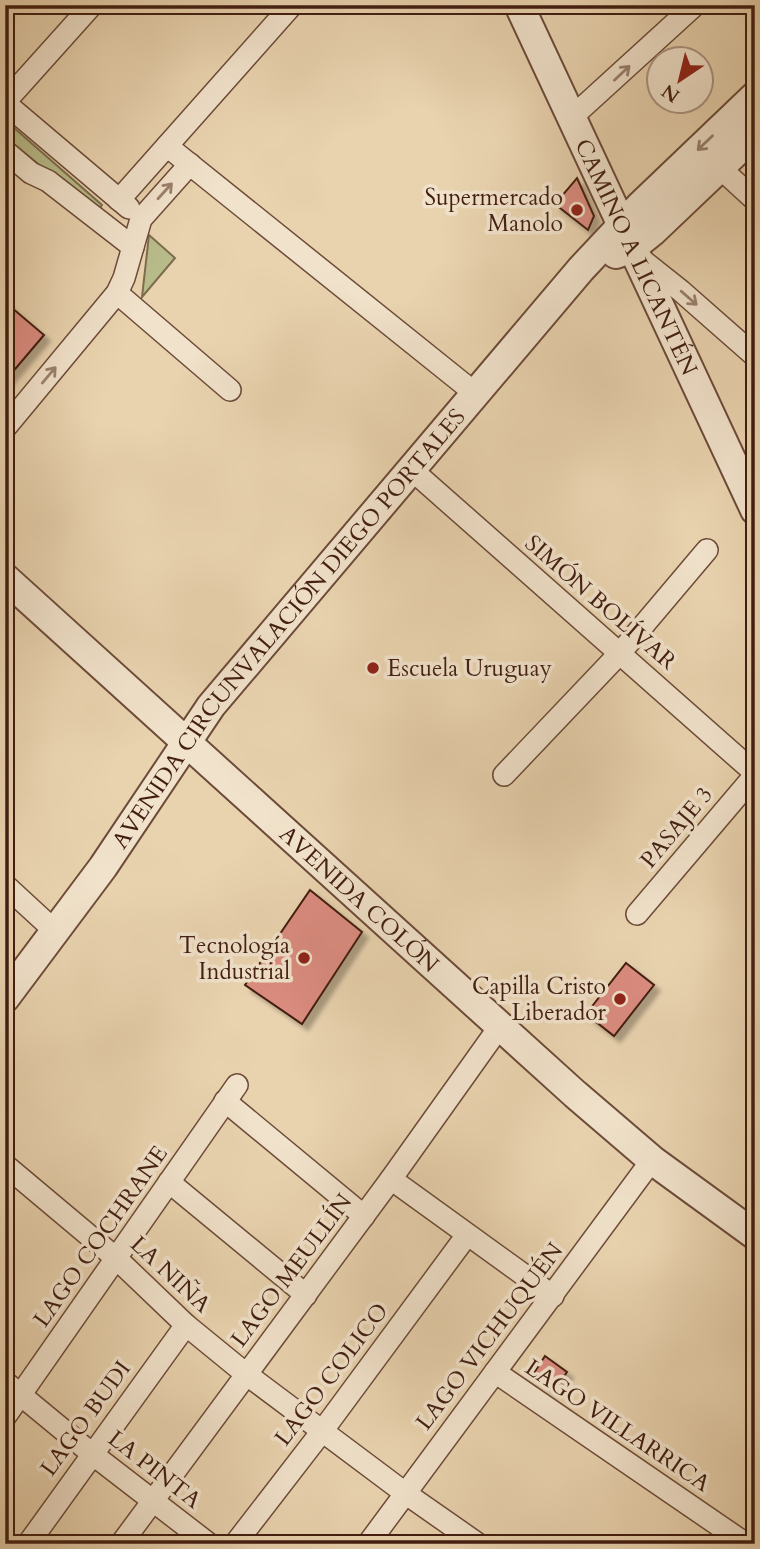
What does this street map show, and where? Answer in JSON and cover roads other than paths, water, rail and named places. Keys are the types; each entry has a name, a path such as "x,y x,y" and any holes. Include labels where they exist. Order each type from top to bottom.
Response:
{"street":[{"path":"92,5 5,102 141,219"},
{"name":"CAMINO A LICANTÉN","path":"519,5 752,500"},
{"path":"571,118 692,6"},
{"path":"119,200 287,7"},
{"name":"AVENIDA CIRCUNVALACIÓN DIEGO PORTALES","path":"629,242 755,96"},
{"name":"AVENIDA CIRCUNVALACIÓN DIEGO PORTALES","path":"5,998 103,867 211,706 581,269 653,231 755,134"},
{"path":"167,146 476,394"},
{"path":"5,151 133,247"},
{"path":"5,428 117,293 141,219 190,164"},
{"path":"720,168 755,200"},
{"path":"629,242 755,356"},
{"path":"117,293 230,390"},
{"name":"SIMÓN BOLÍVAR","path":"412,470 755,774"},
{"path":"504,775 620,653 707,550"},
{"name":"AVENIDA COLÓN","path":"5,578 652,1160 755,1235"},
{"name":"PASAJE 3","path":"637,914 755,774"},
{"path":"5,885 56,932"},
{"name":"LAGO MEULLÍN","path":"121,1544 364,1216 500,1026"},
{"name":"LAGO COCHRANE","path":"5,1417 13,1388 117,1259 231,1093 364,1216"},
{"name":"LAGO VICHUQUÉN","path":"368,1544 652,1160"},
{"name":"LA NIÑA","path":"5,1165 117,1259 186,1325 246,1374 478,1544"},
{"path":"391,1179 553,1296"},
{"path":"169,1182 306,1295"},
{"name":"LAGO COLICO","path":"234,1544 323,1430 467,1235"},
{"name":"LAGO BUDI","path":"28,1544 91,1453 186,1325"},
{"name":"LAGO VILLARRICA","path":"495,1373 746,1544"},
{"name":"LA PINTA","path":"13,1388 91,1453 209,1544"}],"place":[{"name":"Supermercado Manolo","path":"577,210"},
{"name":"Escuela Uruguay","path":"373,668"},
{"name":"Tecnología Industrial","path":"304,958"},
{"name":"Capilla Cristo Liberador","path":"620,999"}]}
